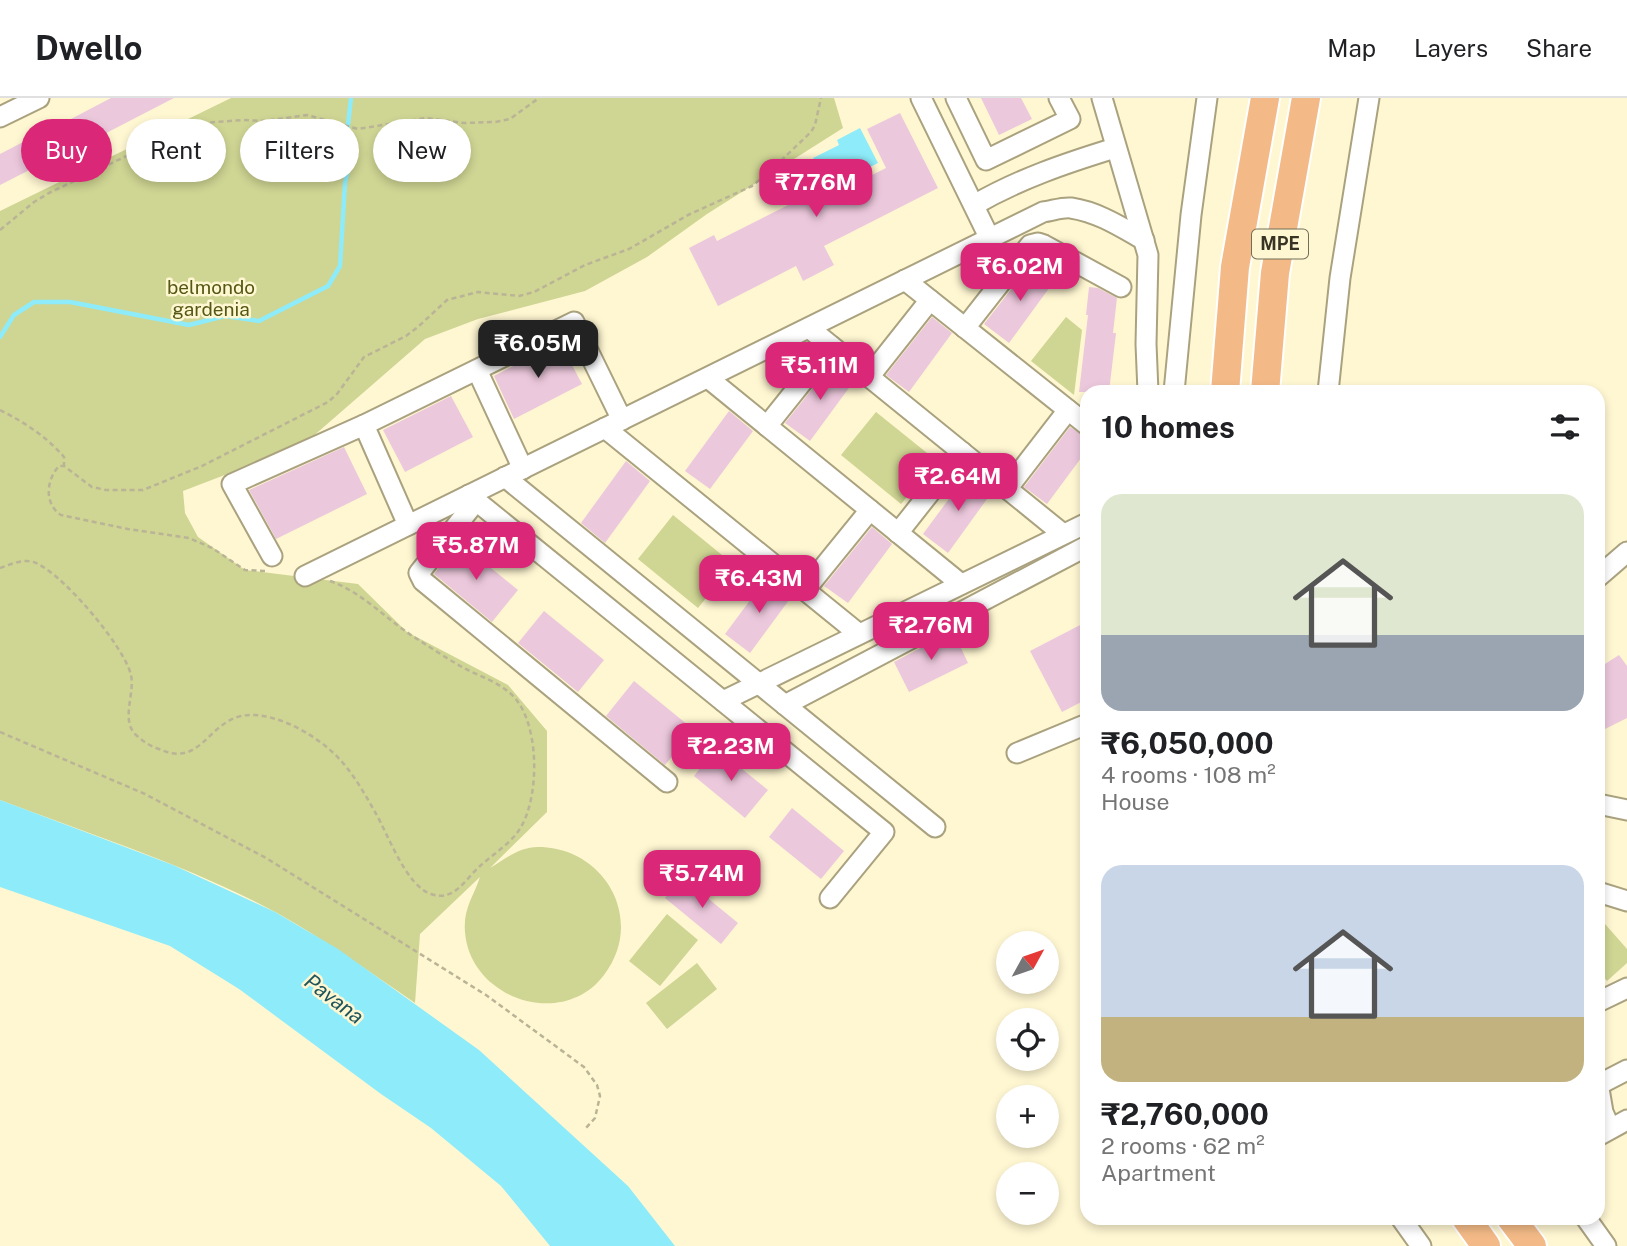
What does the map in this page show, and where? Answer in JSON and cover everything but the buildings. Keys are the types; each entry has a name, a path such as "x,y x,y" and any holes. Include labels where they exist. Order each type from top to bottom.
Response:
{"highway":[{"name":"MPE","path":"1226,385 1235,267 1265,98"},
{"name":"MPE","path":"1266,385 1275,273 1306,98"},
{"path":"1471,1225 1486,1246"},
{"path":"1516,1225 1532,1246"}],"street":[{"path":"0,117 39,98"},
{"path":"921,98 990,239"},
{"path":"956,98 986,160 1070,119 1059,98"},
{"path":"1102,98 1148,255 1148,385"},
{"path":"1175,385 1191,215 1208,98"},
{"path":"1329,385 1340,278 1369,98"},
{"path":"974,205 1001,189 1032,176 1115,148"},
{"path":"305,576 408,525 473,498 514,473 1043,212 1069,208 1110,221 1144,240"},
{"path":"965,328 1030,244 1044,245 1121,287"},
{"path":"905,280 1080,419"},
{"path":"869,377 930,300"},
{"path":"272,556 232,484 364,425 574,322 613,424 859,634"},
{"path":"809,328 1063,534"},
{"path":"766,426 831,346"},
{"path":"477,370 514,473 759,684 935,827"},
{"path":"708,377 961,584"},
{"path":"1007,489 1068,410"},
{"path":"364,425 408,525"},
{"path":"898,533 962,452"},
{"path":"473,498 884,832 830,898"},
{"path":"473,498 419,573 423,581 667,782"},
{"path":"805,590 870,510"},
{"path":"723,701 1080,526"},
{"path":"785,705 1080,550"},
{"path":"1605,571 1627,552"},
{"path":"1017,753 1080,727"},
{"path":"1605,805 1627,810"},
{"path":"1605,894 1627,901"},
{"path":"1605,999 1627,988"},
{"path":"1605,1081 1627,1070"},
{"path":"1406,1225 1421,1246"},
{"path":"1591,1225 1606,1246"}],"path":[{"path":"0,230 34,202 50,193 179,131 202,123 218,120 264,121 307,115 359,129 426,118 464,123 495,122 510,119 539,98"},
{"path":"0,410 54,445 64,457 64,466"},
{"path":"0,732 145,794 266,858 486,995 584,1067 597,1085 600,1096 595,1118 585,1129"}],"green space":[{"name":"belmondo gardenia","path":"231,98 834,98 843,128 707,214 647,257 585,291 478,319 425,339 303,445 183,491 185,513 198,537 245,570 358,584 407,632 508,685 547,731 547,812 490,868 525,849 538,847 562,850 582,859 599,873 612,890 619,910 621,932 616,954 604,975 586,992 566,1001 543,1003 521,999 500,990 483,975 471,955 465,932 467,909 480,877 420,934 415,1003 312,934 244,896 140,852 0,800 0,211 59,182 112,182 112,156 126,149 126,182 226,182 226,119 188,119"},
{"path":"1066,317 1082,330 1074,395 1031,361"},
{"path":"876,412 937,461 901,504 841,455"},
{"path":"673,515 733,564 698,608 638,559"},
{"path":"667,914 698,940 660,986 629,961"},
{"path":"1605,924 1627,949 1627,963 1607,981"},
{"path":"697,963 717,989 667,1029 646,1003"}],"water":[{"path":"860,128 878,163 855,175 846,159 821,172 813,158 839,145 837,140"},
{"name":"Pavana","path":"0,800 173,865 275,912 338,949 479,1050 628,1186 675,1246 550,1246 501,1186 431,1128 239,989 170,946 0,887"}],"waterway":[{"path":"0,337 14,315 34,302 70,302 189,325 225,316 259,321 328,286 340,266 345,183 350,160 347,134 351,98"}]}
